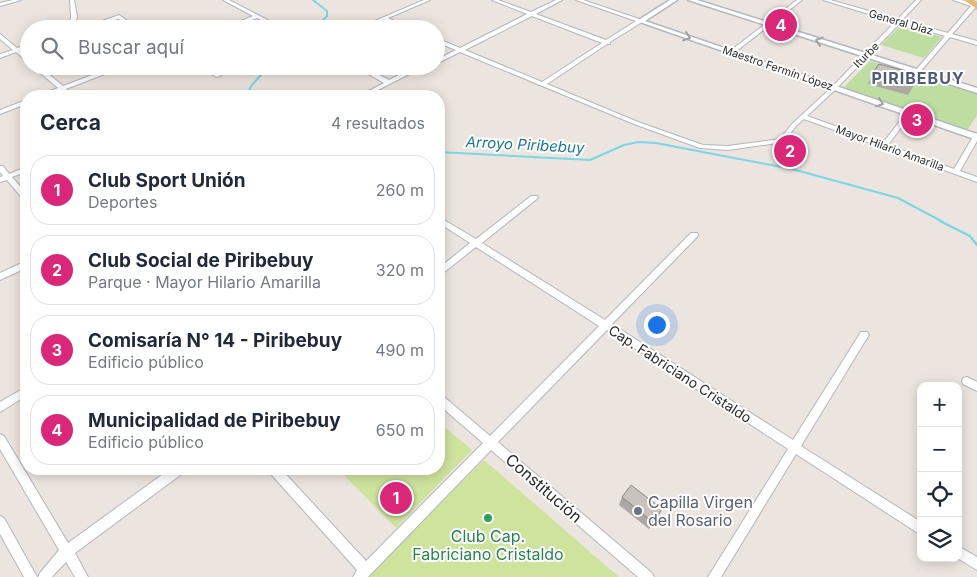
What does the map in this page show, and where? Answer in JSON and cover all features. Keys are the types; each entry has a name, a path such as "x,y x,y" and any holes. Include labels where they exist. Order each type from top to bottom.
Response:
{"street":[{"path":"0,5 19,0"},
{"path":"72,0 73,20"},
{"path":"225,0 266,20"},
{"path":"378,20 428,0"},
{"path":"494,0 606,43"},
{"path":"445,56 553,0"},
{"path":"529,13 560,0"},
{"name":"Maestro Fermín López","path":"578,0 977,136"},
{"path":"542,84 674,0"},
{"path":"691,0 977,91"},
{"path":"732,52 800,0"},
{"name":"General Díaz","path":"825,0 977,44"},
{"name":"Iturbe","path":"834,88 919,0"},
{"path":"917,72 974,4 955,0"},
{"path":"247,20 258,16"},
{"path":"110,20 119,17 124,20"},
{"path":"383,18 388,20"},
{"path":"0,36 20,53"},
{"path":"534,81 606,43"},
{"path":"445,44 636,123 702,147 728,148 782,141 803,117 834,88"},
{"path":"0,56 20,49"},
{"path":"46,75 62,89"},
{"path":"59,90 99,75"},
{"path":"373,75 388,83"},
{"path":"374,90 404,75"},
{"path":"388,83 406,75"},
{"path":"0,112 20,104"},
{"path":"885,146 909,113"},
{"name":"Mayor Hilario Amarilla","path":"803,117 977,180"},
{"path":"956,172 977,136"},
{"path":"0,168 20,190"},
{"path":"0,180 20,172"},
{"path":"445,267 534,198"},
{"name":"Cap. Fabriciano Cristaldo","path":"445,224 606,325 793,448 917,526"},
{"path":"279,475 362,573 694,235"},
{"path":"0,277 20,267"},
{"path":"714,577 864,335"},
{"path":"967,381 977,387"},
{"path":"0,407 20,395"},
{"name":"Constitución","path":"445,404 648,577"},
{"path":"0,439 20,472"},
{"path":"22,475 82,577"},
{"path":"44,577 67,551 171,475"},
{"path":"0,522 31,577"},
{"path":"962,555 977,564"}],"green space":[{"path":"900,26 942,37 924,58 881,45"},
{"path":"870,61 977,94 977,115 967,131 843,88"},
{"path":"445,427 472,450 396,528 344,475 445,475"},
{"name":"Club Cap. Fabriciano Cristaldo","path":"484,460 619,577 365,577"}],"building":[{"path":"879,64 920,75 916,82 874,71"},
{"path":"631,485 662,509 653,522 622,497"}],"waterway":[{"name":"Arroyo Piribebuy","path":"313,0 327,11 327,16 323,20"},
{"name":"Arroyo Piribebuy","path":"249,90 261,75"},
{"name":"Arroyo Piribebuy","path":"445,152 590,160 624,145 638,142 656,143 792,169 898,198 943,222"},
{"name":"Arroyo Piribebuy","path":"940,221 970,236 977,245"}],"place":[{"name":"Municipalidad de Piribebuy","path":"781,25"},
{"name":"Comisaría N° 14 - Piribebuy","path":"917,120"},
{"name":"Club Social de Piribebuy","path":"790,151"},
{"name":"Club Sport Unión","path":"396,498"},
{"name":"Capilla Virgen del Rosario","path":"638,511"},
{"name":"Club Cap. Fabriciano Cristaldo","path":"488,518"}],"district":[{"name":"PIRIBEBUY","path":"918,78"}]}
